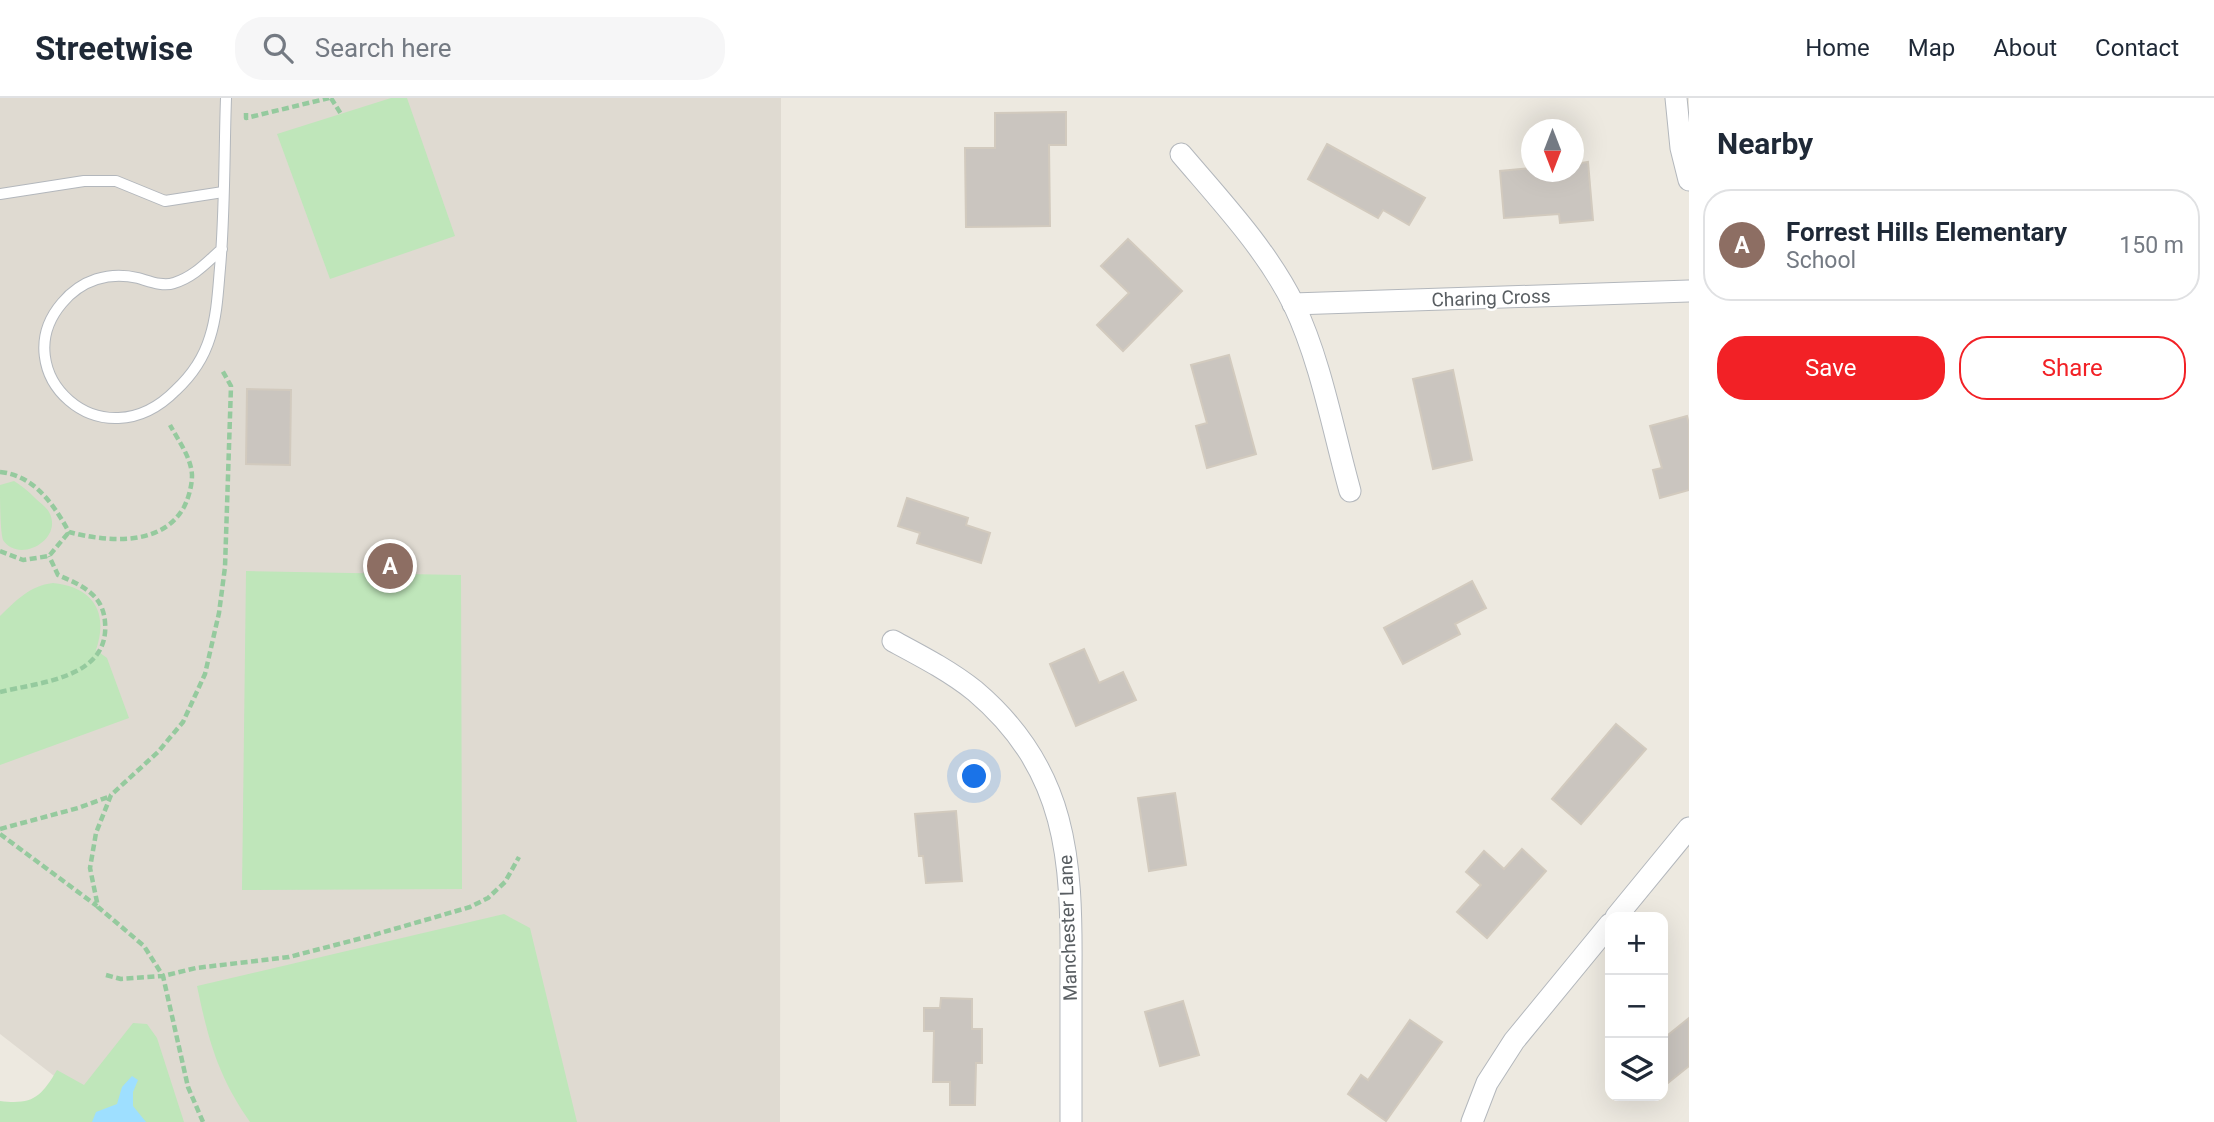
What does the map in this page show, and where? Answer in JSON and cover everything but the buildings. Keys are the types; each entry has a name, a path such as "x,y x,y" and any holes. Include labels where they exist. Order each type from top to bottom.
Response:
{"street":[{"path":"1676,98 1681,148 1689,180"},
{"path":"1181,154 1266,260 1293,304 1311,348 1350,491"},
{"name":"Charing Cross","path":"1293,304 1689,291"},
{"name":"Manchester Lane","path":"893,641 933,662 974,691 1011,727 1040,770 1059,818 1069,867 1072,919 1071,1122"},
{"path":"1620,912 1689,828"},
{"path":"1472,1122 1487,1083 1514,1041 1605,930"}],"lane":[{"path":"222,249 192,276 172,284 114,275 95,278 77,288 61,304 52,319 46,338 45,356 58,389 87,413 126,419 145,413 166,400 191,373 210,337 217,307 222,249 226,98"},
{"path":"0,194 84,181 116,181 165,201 223,192"}],"path":[{"path":"246,118 330,98 341,114"},
{"path":"0,831 111,795 158,752 183,722 195,699 212,648 228,530 231,386 222,370"},
{"path":"69,533 88,537 135,538 153,534 179,515 188,495 192,474 187,457 170,425"},
{"path":"0,472 21,476 42,493 58,511 69,533"},
{"path":"0,551 23,560 49,556 69,533"},
{"path":"0,692 76,672 96,659 102,649 106,626 105,613 100,603 82,585 58,575 49,556"},
{"path":"98,906 92,886 91,853 111,795"},
{"path":"0,831 98,906 144,946 163,976 188,1087 203,1122"},
{"path":"106,975 121,979 163,976 196,968 289,957 470,906 488,898 505,882 519,857"}],"shaded area":[{"path":"0,98 781,98 780,1122 132,1122 80,1096 0,1034"}],"green space":[{"path":"391,98 407,98 455,236 330,279 277,134"},
{"path":"14,481 50,514 52,524 45,540 28,549 10,547 2,536 0,485"},
{"path":"246,571 461,575 462,889 242,890"},
{"path":"53,583 78,590 94,604 99,613 100,624 96,650 107,658 129,718 0,765 0,616 30,591"},
{"path":"504,914 530,928 577,1122 250,1122 222,1073 205,1023 197,986"},
{"path":"133,1023 147,1024 157,1038 184,1122 0,1122 0,1101 21,1102 35,1097 46,1087 57,1070 84,1085"}],"water":[{"path":"132,1076 138,1080 133,1092 133,1106 146,1122 92,1122 96,1112 117,1104 122,1087"}],"place":[{"name":"Forrest Hills Elementary","path":"390,566"}]}
